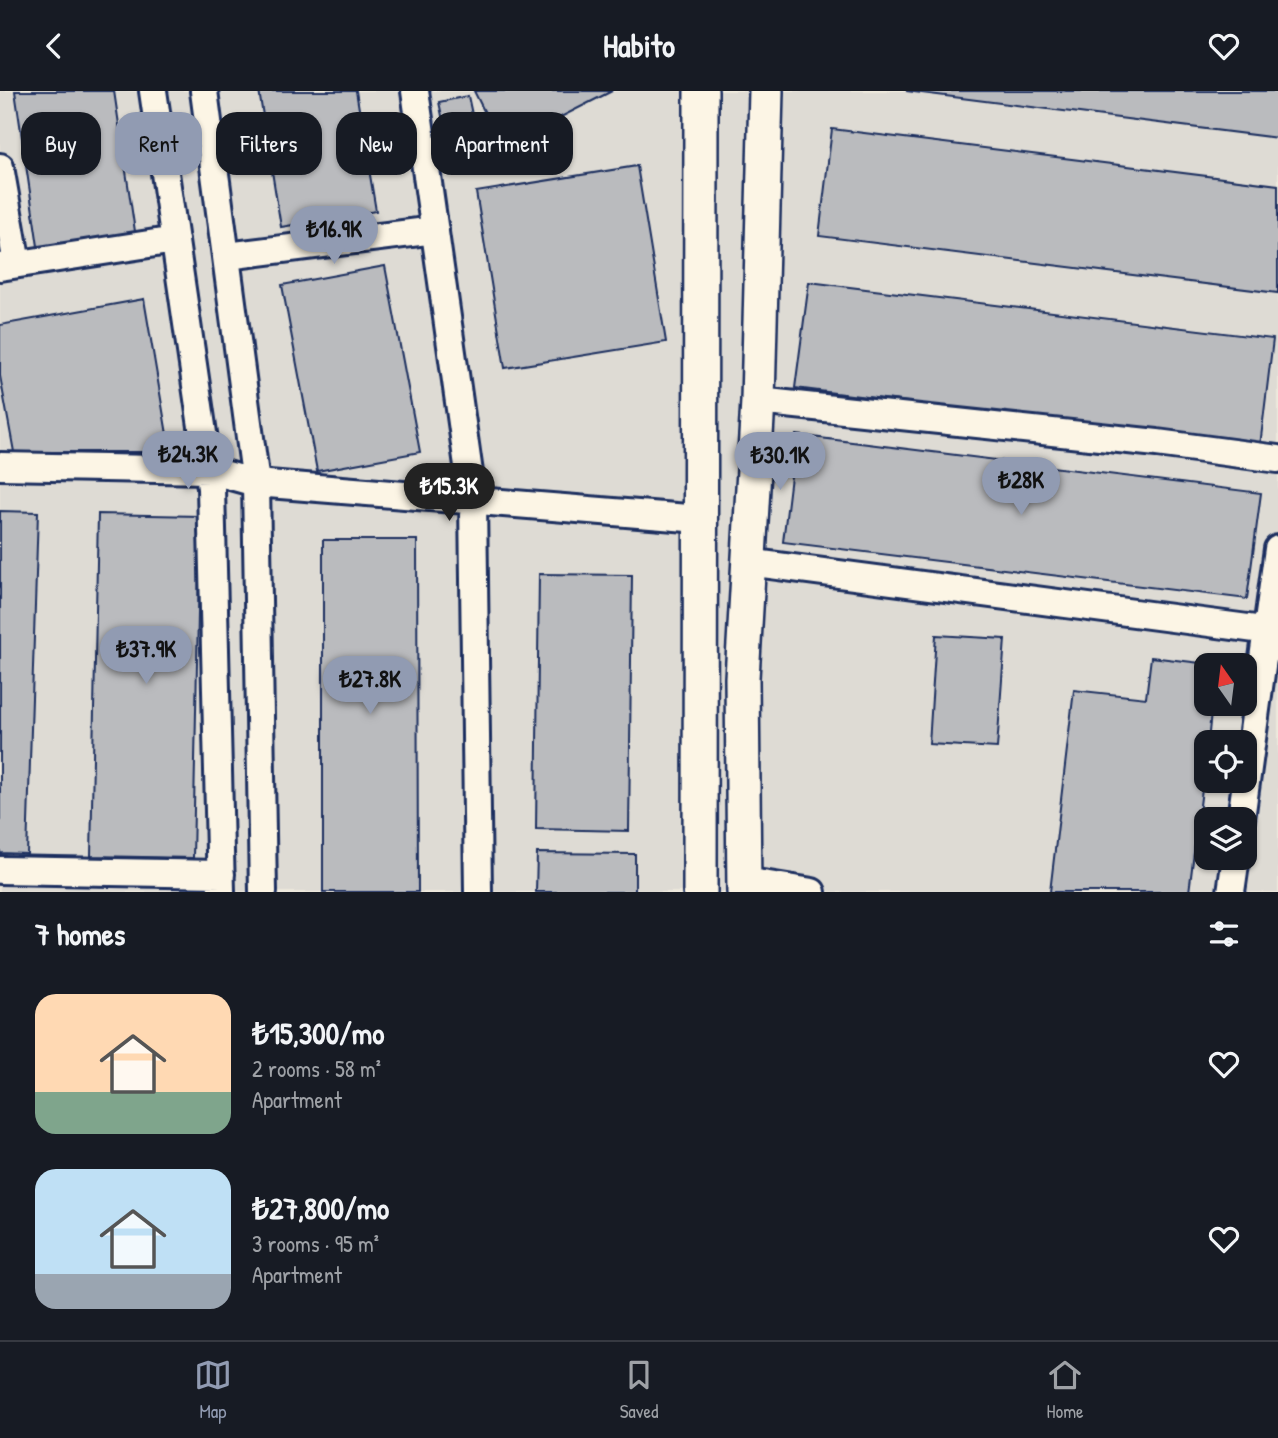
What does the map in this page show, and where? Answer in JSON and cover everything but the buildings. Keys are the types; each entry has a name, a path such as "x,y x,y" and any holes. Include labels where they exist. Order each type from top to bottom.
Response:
{"main road":[{"path":"700,892 701,91"},
{"path":"744,887 742,678 758,401 766,91"}],"street":[{"path":"0,870 221,883 211,488 153,91"},
{"path":"204,91 256,483 263,892"},
{"path":"415,91 473,501 478,892"},
{"path":"0,167 9,266 175,240"},
{"path":"227,256 435,229"},
{"path":"758,401 1157,443 1278,459"},
{"path":"0,466 209,470 256,483 700,519"},
{"path":"1243,807 1272,631 1278,549"},
{"path":"748,562 1272,631"},
{"path":"1231,892 1234,870"},
{"path":"744,887 812,892"}],"shaded area":[{"path":"0,91 1278,91 1278,892 0,892"}]}
